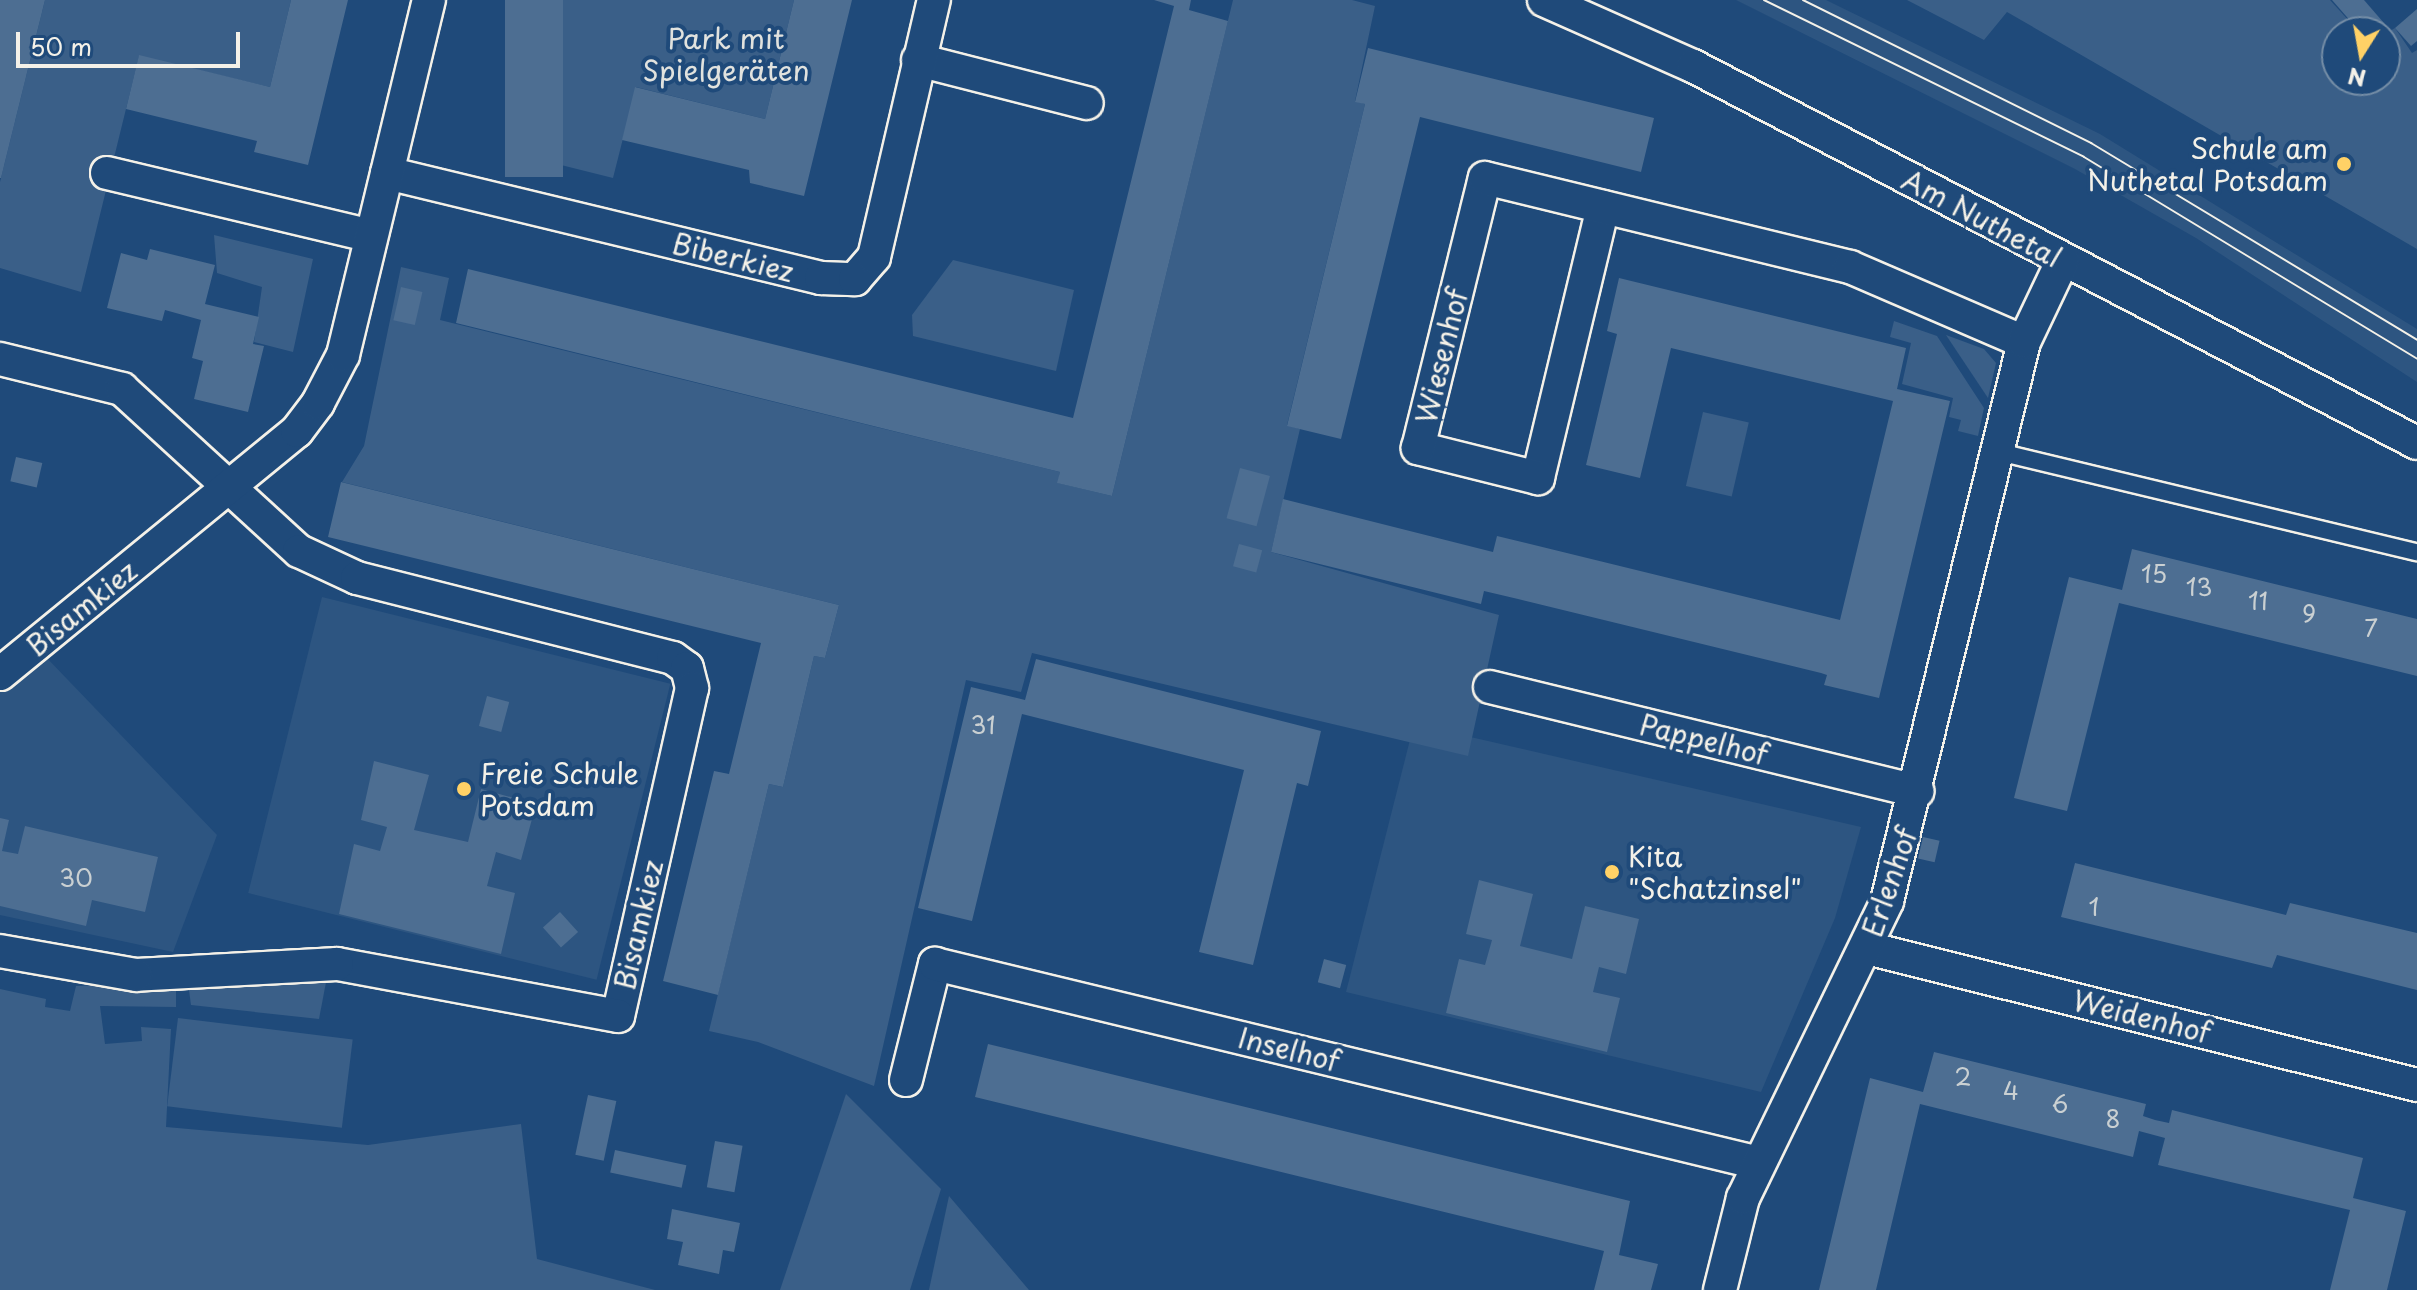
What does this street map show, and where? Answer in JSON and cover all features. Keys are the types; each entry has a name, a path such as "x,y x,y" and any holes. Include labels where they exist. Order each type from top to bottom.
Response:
{"street":[{"name":"Bisamkiez","path":"2,670 297,431 318,403 343,355 429,0"},
{"name":"Biberkiez","path":"387,173 839,282 855,279 874,257 934,0"},
{"name":"Am Nuthetal","path":"1544,0 1693,66 2417,443"},
{"path":"918,60 1087,103"},
{"path":"107,173 371,236"},
{"name":"Wiesenhof","path":"1603,207 1538,478 1418,448 1485,178 1850,267 2024,342"},
{"name":"Erlenhof","path":"1720,1290 1759,1163 1867,948 1887,901 1918,791 2024,342 2063,260"},
{"path":"0,359 122,389 230,485"},
{"name":"Bisamkiez","path":"0,951 136,975 337,964 618,1016 692,688 687,668 673,658 357,578 299,551 230,485"},
{"name":"Pappelhof","path":"1490,687 1918,791"},
{"name":"Weidenhof","path":"1867,948 2417,1085"},
{"name":"Inselhof","path":"906,1080 935,964 1759,1163"}],"lane":[{"path":"1999,452 2417,552"}],"shaded area":[{"path":"1736,0 1826,0 2100,134 2417,329 2417,382 2196,238 2075,169"},
{"name":"Freie Schule Potsdam","path":"322,597 670,684 597,980 248,893"},
{"path":"43,654 217,835 173,952 0,915 0,689"},
{"name":"Kita \"Schatzinsel\"","path":"1414,724 1861,827 1835,918 1761,1092 1346,992"}],"green space":[{"path":"45,0 291,0 270,87 139,56 81,292 0,268 0,182"},
{"name":"Park mit Spielgeräten","path":"563,0 794,0 765,119 636,87 613,178 525,156"},
{"path":"1233,0 1352,0 1375,6 1355,101 1365,104 1287,425 1300,429 1271,552 1499,615 1468,756 1032,653 1021,692 966,680 874,1086 758,1042 709,1031 769,784 783,787 814,656 825,658 839,605 342,482 364,446 401,267 449,278 440,320 1060,472 1058,483 1112,496"},
{"name":"Schule am Nuthetal Potsdam","path":"1907,0 2330,0 2344,16 2321,16 2321,96 2401,96 2401,37 2412,53 2417,50 2417,249 2007,12 1984,40"},
{"path":"214,235 313,259 293,352 254,342 262,287 217,273"},
{"path":"953,260 1074,290 1056,371 913,336 912,315"},
{"path":"1894,321 1937,336 1984,408 1978,436 1958,431 1961,420 1949,417 1953,398 1902,384 1911,343 1890,337"},
{"path":"1946,335 1984,349 1996,363 1988,398"},
{"path":"1703,412 1749,423 1732,497 1686,486"},
{"path":"327,977 319,1019 191,1005 188,983"},
{"path":"176,983 176,1007 100,1006 105,1044 142,1041 141,1027 171,1029 166,1127 368,1145 521,1124 537,1259 655,1290 0,1290 0,989 46,999 45,1007 70,1011 76,986"},
{"path":"178,1018 353,1039 342,1128 167,1106"},
{"path":"846,1094 941,1189 910,1290 780,1290"},
{"path":"949,1196 1029,1290 929,1290"}],"building":[{"path":"0,0 45,0 1,178 0,178"},
{"path":"291,0 348,0 308,165 254,152 257,141 126,109 139,55 270,87"},
{"path":"505,0 563,0 563,177 505,177"},
{"path":"794,0 852,0 804,196 750,183 749,170 622,140 635,87 765,119"},
{"path":"1154,0 1191,0 1189,10 1228,21 1112,496 1057,483 1060,472 456,323 468,269 1073,418 1174,6"},
{"path":"2332,0 2364,0 2378,16 2346,16"},
{"path":"2417,9 2417,41 2411,46 2401,35 2401,23"},
{"path":"1368,48 1654,118 1641,172 1420,117 1341,439 1287,426 1365,104 1355,102"},
{"path":"150,249 215,265 205,304 259,317 253,344 264,346 248,412 194,399 203,361 192,358 201,320 165,310 162,321 107,308 121,253 147,260"},
{"path":"1619,278 1906,348 1897,389 1950,401 1879,698 1824,685 1827,675 1821,673 1518,599 1484,591 1481,604 1271,552 1283,499 1493,552 1497,536 1840,620 1893,401 1671,348 1640,478 1586,465 1617,334 1607,331"},
{"path":"401,287 422,292 415,325 393,320"},
{"path":"16,457 42,463 37,487 10,481"},
{"path":"1240,468 1270,476 1256,526 1227,518"},
{"path":"341,482 839,605 825,658 814,656 783,787 769,784 718,995 663,981 714,771 729,774 761,643 328,537"},
{"path":"1239,544 1262,550 1256,572 1233,566"},
{"path":"2132,549 2417,619 2417,676 2119,603 2067,811 2014,798 2069,577 2122,590"},
{"path":"1036,659 1321,731 1308,786 1297,783 1253,965 1199,952 1244,770 1022,714 972,921 918,908 971,687 1025,700"},
{"path":"487,696 509,702 501,732 479,726"},
{"path":"374,761 429,775 414,830 468,842 481,789 536,804 521,860 496,852 487,886 515,893 501,954 339,914 354,844 380,851 387,827 361,820"},
{"path":"0,818 9,820 2,851 18,854 25,826 158,857 145,912 92,900 86,926 0,906"},
{"path":"1923,837 1940,841 1935,862 1918,858"},
{"path":"2075,863 2286,915 2290,903 2417,933 2417,990 2277,955 2272,968 2061,917"},
{"path":"1479,880 1533,894 1520,946 1572,959 1585,906 1639,919 1626,974 1599,967 1593,992 1620,998 1607,1052 1446,1013 1459,959 1485,965 1492,940 1466,934"},
{"path":"560,912 578,932 561,947 543,927"},
{"path":"1324,959 1346,965 1340,988 1318,982"},
{"path":"988,1044 1630,1201 1619,1255 1658,1264 1651,1290 1594,1290 1604,1251 975,1097"},
{"path":"1934,1052 2146,1104 2143,1116 2155,1120 2169,1123 2172,1110 2363,1158 2353,1198 2406,1211 2387,1290 2330,1290 2350,1210 2158,1165 2165,1138 2139,1131 2133,1157 1920,1104 1876,1290 1819,1290 1870,1078 1923,1092"},
{"path":"588,1095 616,1101 604,1161 575,1155"},
{"path":"715,1141 743,1146 734,1192 707,1187"},
{"path":"615,1150 686,1165 682,1188 610,1172"},
{"path":"672,1209 740,1223 734,1252 723,1250 719,1274 678,1265 683,1242 667,1239"}],"tram line":[{"path":"1764,0 2084,157 2417,359"},
{"path":"1803,0 2091,143 2417,340"}],"place":[{"name":"Schule am Nuthetal Potsdam","path":"2344,164"},
{"name":"Freie Schule Potsdam","path":"464,789"},
{"name":"Kita \"Schatzinsel\"","path":"1612,872"}]}
